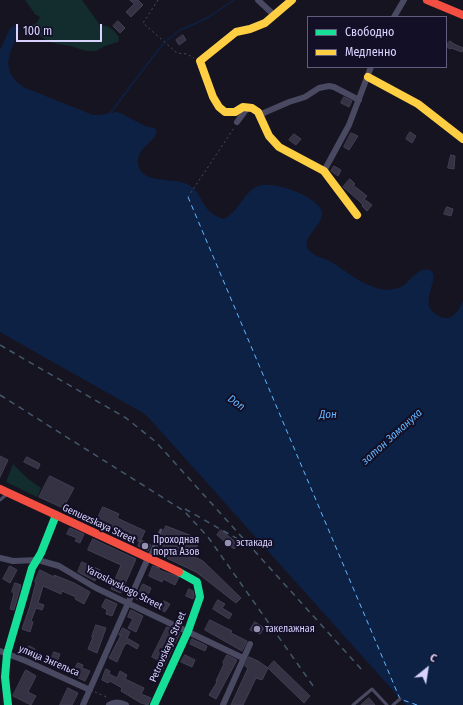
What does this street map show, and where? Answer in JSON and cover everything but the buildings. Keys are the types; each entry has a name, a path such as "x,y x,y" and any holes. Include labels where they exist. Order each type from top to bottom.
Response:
{"street":[{"path":"258,0 274,15"},
{"path":"292,0 265,23 250,29 236,32 200,61 212,97 219,108 225,112 235,112 243,107 248,107 258,112 269,136 279,147 324,170 357,215"},
{"path":"395,16 404,0"},
{"path":"427,0 463,15"},
{"path":"324,170 349,125 371,68"},
{"path":"368,77 418,104 463,139"},
{"path":"259,115 305,97 318,88 329,86 334,87 359,100"},
{"path":"237,122 248,107"},
{"name":"Genuezskaya Street","path":"0,489 188,575 197,582 200,597"},
{"path":"8,705 2,677 3,652 32,568 38,560 56,515"},
{"path":"0,558 13,561 38,560"},
{"path":"83,705 92,691 148,558"},
{"name":"Yaroslavskogo Street","path":"38,560 59,566 96,588 243,658"},
{"name":"Petrovskaya Street","path":"154,705 188,631 200,597"},
{"path":"222,705 250,644"},
{"name":"улица Энгельса","path":"3,652 92,691"},
{"path":"109,705 119,702 126,705"}],"lane":[{"path":"0,500 8,492"},
{"path":"148,558 161,530"},
{"path":"353,705 372,689 387,705"},
{"path":"393,705 400,699"}],"path":[{"path":"158,0 143,23 177,53 187,54 200,61"},
{"path":"188,196 237,122"},
{"path":"92,691 119,702"}],"green space":[{"path":"25,0 82,0 100,25 109,27 115,32 119,37 118,42 105,46 96,51 86,51 47,41 29,28 31,25 37,23 40,17 35,14"},
{"path":"13,464 27,478 41,488 37,497 6,482"}],"water":[{"name":"Дон","path":"14,25 19,28 19,30 10,53 8,63 11,75 23,87 93,115 117,112 145,126 156,129 155,136 144,148 139,157 138,162 140,169 144,174 157,179 187,184 197,192 210,212 224,219 234,211 253,189 258,186 273,185 294,191 313,200 322,212 320,221 307,243 309,250 315,255 330,261 364,283 383,290 390,290 403,286 420,271 427,269 433,274 429,299 430,308 433,312 443,318 454,315 463,301 463,705 406,705 148,417 0,332 0,50 9,30"}],"waterway":[{"path":"108,116 167,40 180,30 209,17 234,0"}],"ferry route":[{"path":"188,197 400,699 417,705"}],"railway":[{"path":"0,345 126,418 156,442 362,670"},
{"path":"0,395 184,511 208,537 316,690"},
{"path":"185,509 243,542"}],"traffic: fast":[{"path":"8,705 5,677 7,654 32,568 41,553 56,515"},
{"path":"154,705 188,631 200,597 197,582 179,572"}],"traffic: slow":[{"path":"292,0 265,23 250,29 236,32 200,61 213,97 219,107 225,112 235,112 243,107 252,108 258,112 269,136 279,147 324,171 357,215"},
{"path":"368,77 418,104 463,139"}],"traffic: jam":[{"path":"427,0 463,15"},
{"path":"0,489 179,572"}],"place":[{"name":"эстакада","path":"228,543"},
{"name":"Проходная порта Азов","path":"145,546"},
{"name":"такелажная","path":"257,629"}],"water label":[{"name":"Don","path":"236,403"},
{"name":"затон Замануха","path":"392,437"}]}
